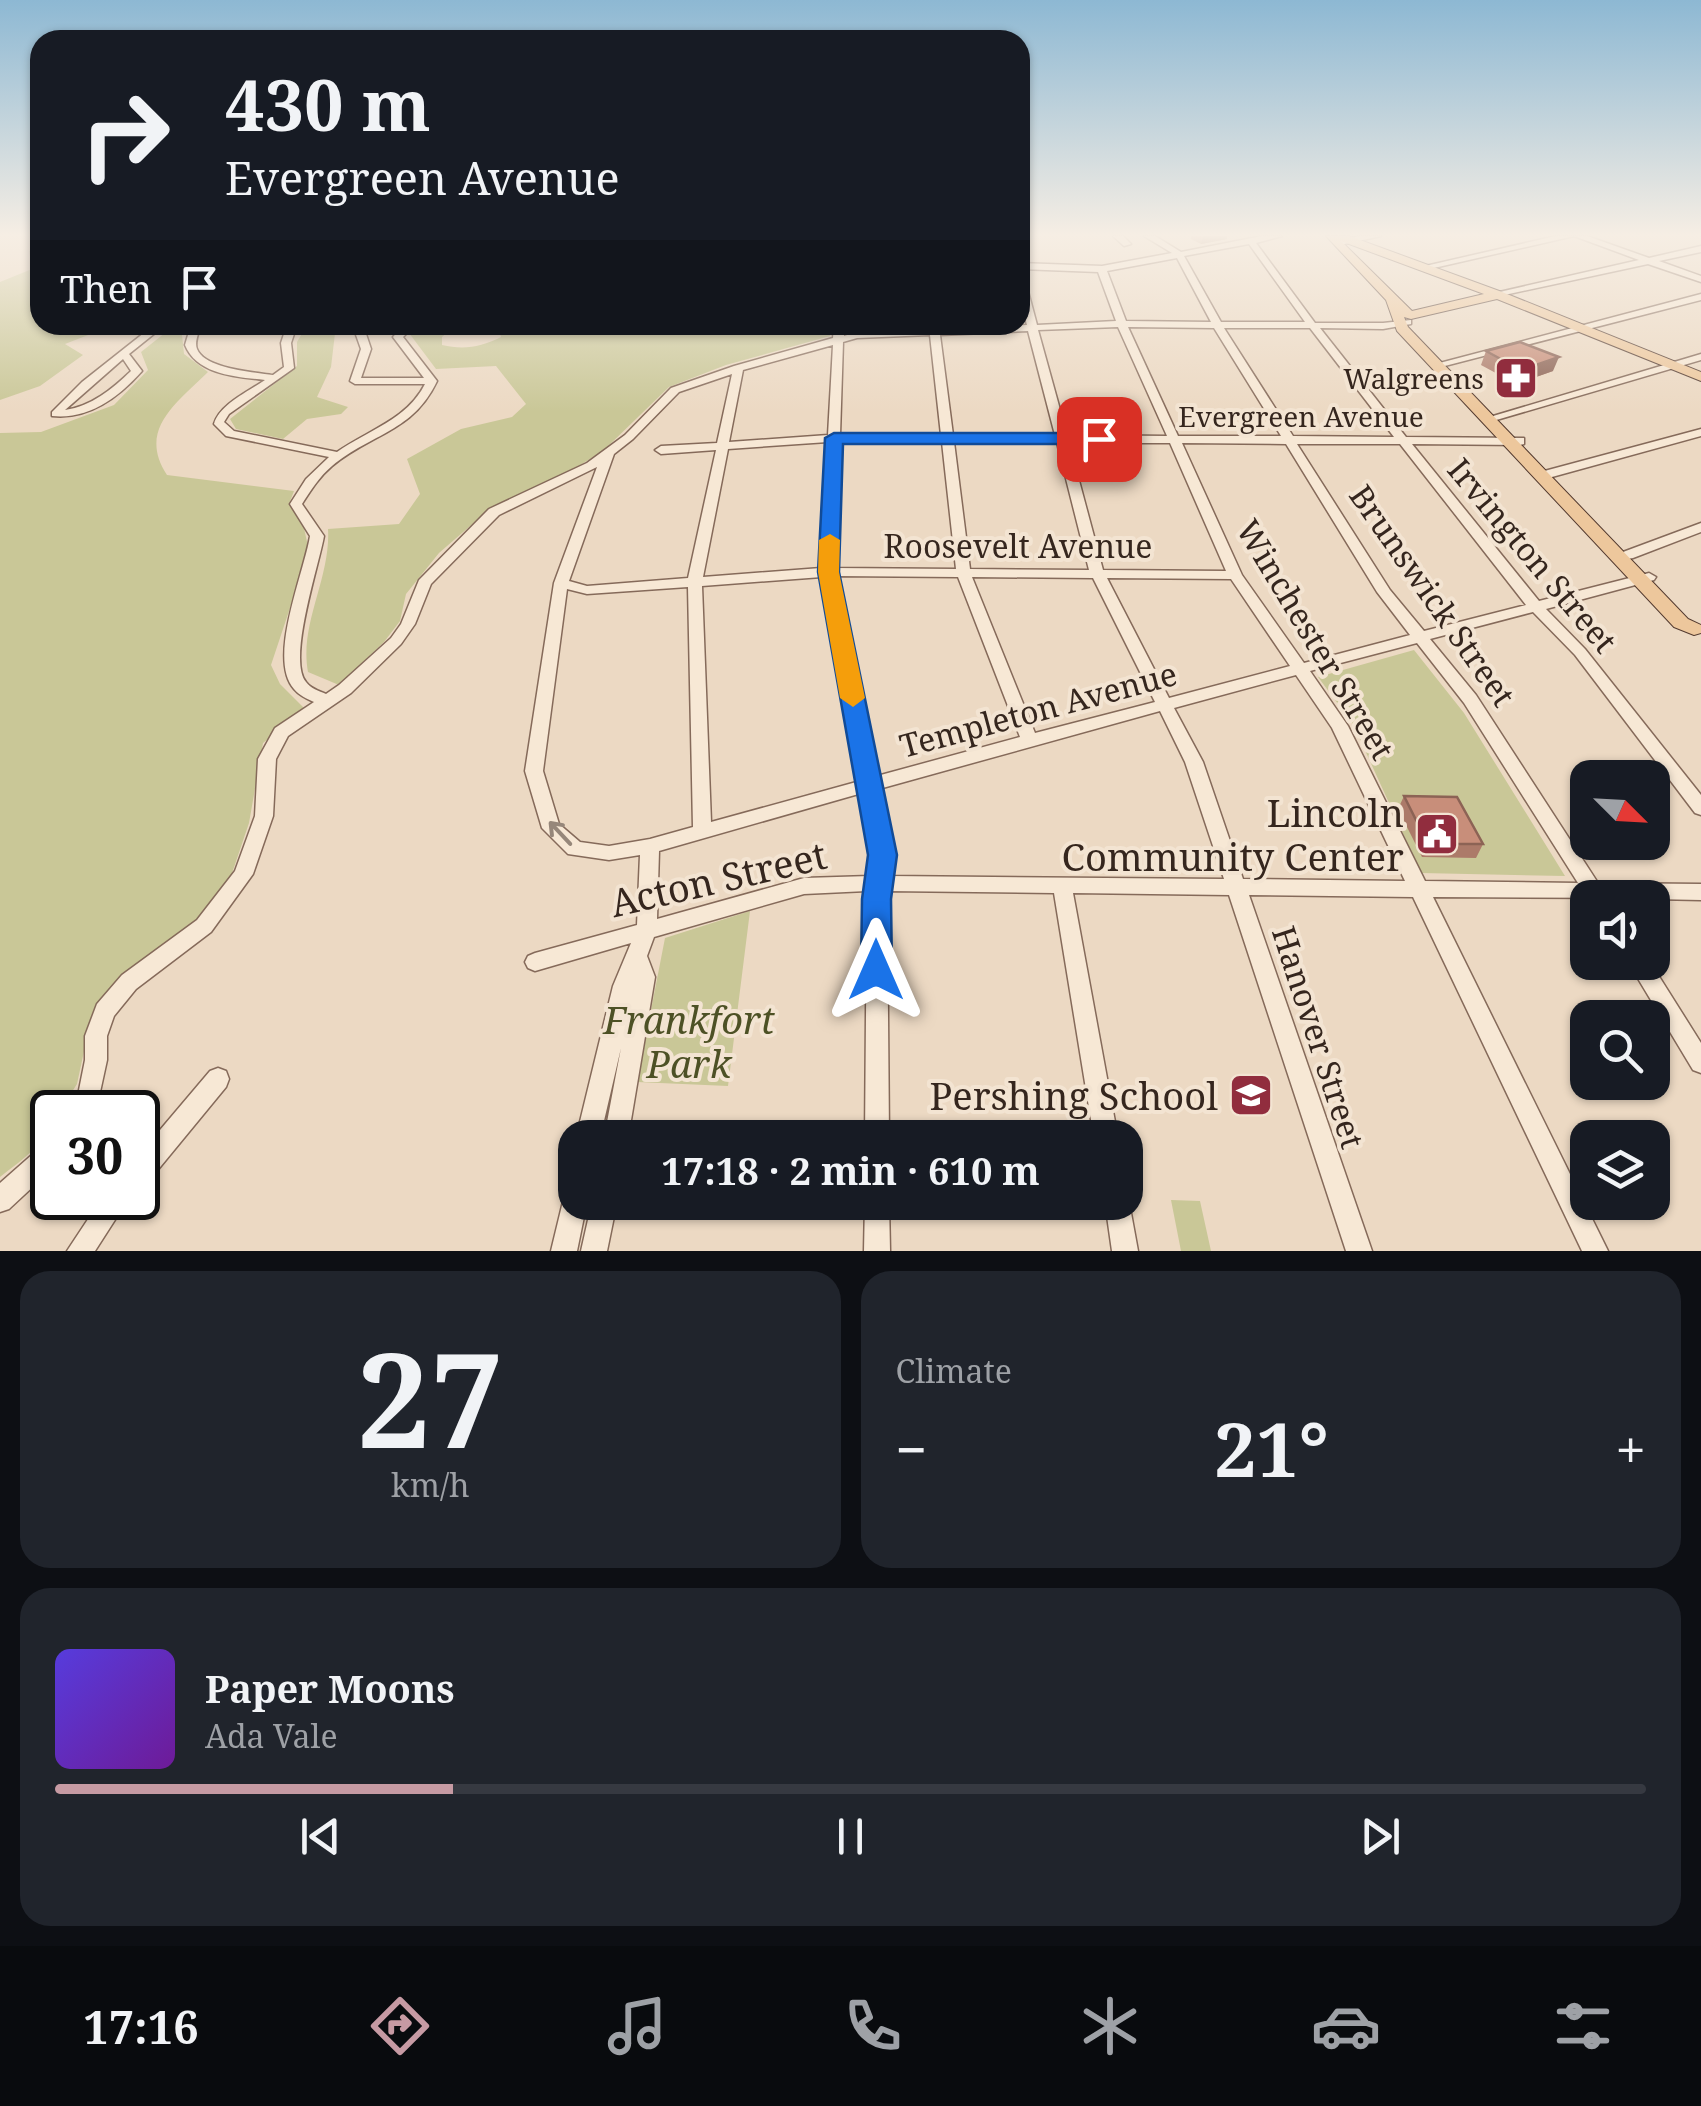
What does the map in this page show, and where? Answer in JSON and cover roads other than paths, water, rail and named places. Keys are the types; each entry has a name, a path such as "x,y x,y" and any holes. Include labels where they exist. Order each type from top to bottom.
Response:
{"main road":[{"path":"1380,294 1681,623 1698,633"},
{"path":"1397,314 1498,295 1701,377"},
{"path":"1546,474 1628,555 1644,579"}],"street":[{"name":"Winchester Street","path":"1111,294 1236,574 1340,726 1595,1251"},
{"name":"Brunswick Street","path":"1200,294 1384,592 1470,699 1585,880"},
{"name":"Irvington Street","path":"1290,294 1404,442 1536,606 1580,652 1701,808"},
{"path":"1442,364 1701,297"},
{"path":"1030,328 1122,324 1312,325 1397,314"},
{"name":"Hanover Street","path":"1030,328 1097,572 1194,762 1359,1251"},
{"path":"125,355 137,371 122,386 84,411 56,414 72,393 148,335"},
{"path":"193,335 190,345 194,355 224,372 274,378"},
{"path":"289,335 288,368 225,412 218,422 222,429 335,454"},
{"path":"361,335 366,349 355,382 432,381"},
{"path":"400,335 432,381"},
{"path":"90,1090 96,1036 105,1011 128,982 189,940 229,898 243,874 264,816 267,760 272,744 396,641 408,624 424,583 494,512 567,479 608,454 670,393 829,335"},
{"path":"840,335 828,572 883,855 879,882 877,1120"},
{"path":"935,335 964,572 1030,740"},
{"path":"1493,418 1701,357"},
{"path":"702,831 695,581 738,368"},
{"path":"326,702 299,684 292,673 292,648 317,536 296,504 304,487 335,454 401,420 427,397 432,381"},
{"path":"1546,474 1701,432"},
{"name":"Evergreen Avenue","path":"661,450 834,438 1515,441"},
{"name":"Templeton Avenue","path":"608,454 561,582 534,772 551,828 575,849 609,852 650,846 1030,740 1644,579"},
{"path":"1628,555 1701,526"},
{"name":"Roosevelt Avenue","path":"561,582 586,590 828,572 1236,574"},
{"path":"558,605 586,590"},
{"path":"592,1120 624,986 647,929 650,846"},
{"name":"Acton Street","path":"535,962 804,886 879,882 1237,885 1570,893"},
{"path":"1062,884 1103,1120"},
{"name":"Acton Street","path":"1670,893 1701,892"},
{"path":"619,1120 644,976 636,955"},
{"path":"1649,980 1701,1062"},
{"path":"160,1148 218,1079"},
{"path":"0,1200 30,1173"},
{"path":"80,1251 102,1220"},
{"path":"564,1251 570,1220"},
{"path":"594,1251 600,1220"},
{"path":"877,1220 877,1251"},
{"path":"1120,1220 1126,1251"}],"place":[{"name":"Walgreens","path":"1516,378"},
{"name":"Lincoln Community Center","path":"1437,834"},
{"name":"Pershing School","path":"1251,1095"}],"park label":[{"name":"Frankfort Park","path":"689,1041"}]}
